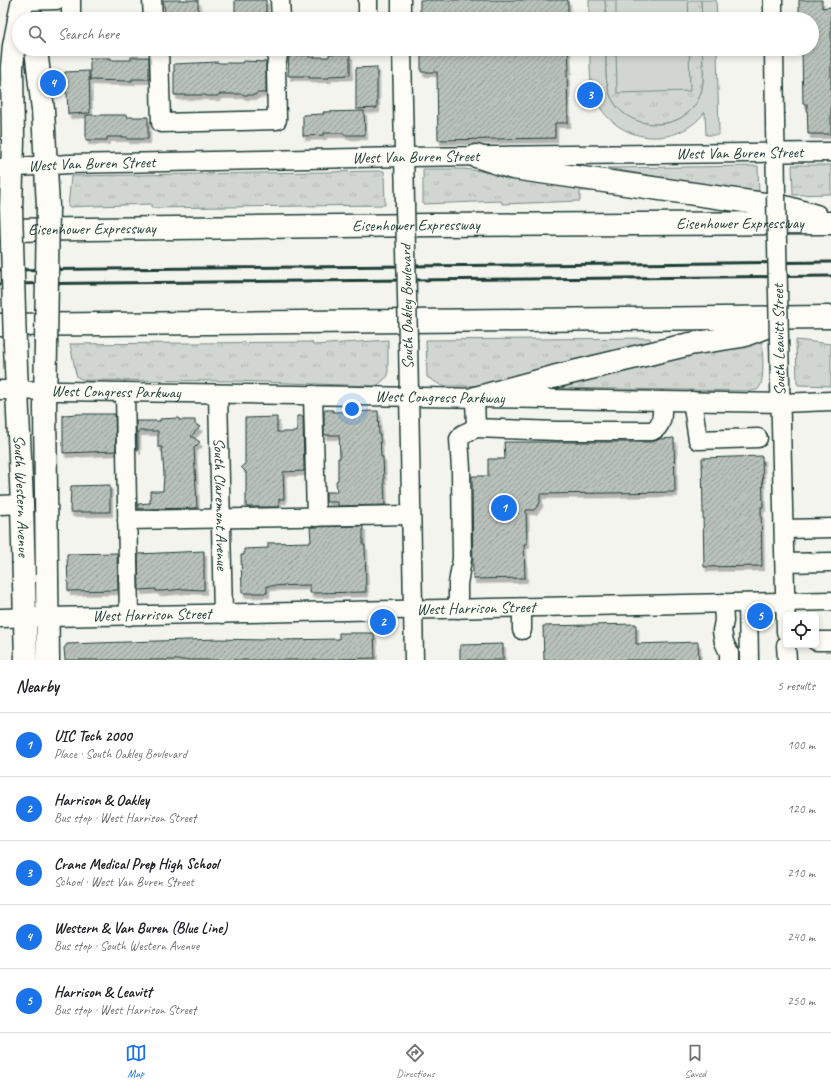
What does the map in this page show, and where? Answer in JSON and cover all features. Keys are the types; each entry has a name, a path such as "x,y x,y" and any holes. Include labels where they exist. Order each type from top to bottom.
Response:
{"main road":[{"name":"South Western Avenue","path":"13,56 6,168 12,208 15,345 8,390 22,504 26,660"},
{"name":"South Western Avenue","path":"37,56 42,104 48,208 45,391 48,660"},
{"path":"476,156 513,168 785,207 831,222"},
{"name":"Eisenhower Expressway","path":"0,230 831,222"},
{"path":"0,324 831,317"},
{"path":"475,398 553,377 690,344 742,336 789,318"}],"street":[{"path":"22,12 57,0"},
{"path":"71,0 72,12"},
{"path":"152,0 153,12"},
{"path":"280,0 281,12"},
{"path":"368,0 368,12"},
{"path":"401,0 402,12"},
{"path":"773,0 773,12"},
{"path":"160,56 161,123 277,120 276,67 278,56"},
{"name":"South Oakley Boulevard","path":"402,56 414,660"},
{"name":"South Leavitt Street","path":"774,56 785,612"},
{"name":"West Van Buren Street","path":"6,168 70,164 404,157 831,152"},
{"name":"West Congress Parkway","path":"8,390 781,403 831,401"},
{"path":"125,392 129,616"},
{"name":"South Claremont Avenue","path":"218,394 223,614"},
{"path":"313,395 316,517"},
{"path":"475,398 476,428"},
{"path":"458,609 458,584 462,559 462,469 460,439 463,434 476,428 557,431 652,431 660,425 662,401"},
{"path":"692,401 698,440 758,438"},
{"path":"0,505 22,504"},
{"path":"127,520 411,515"},
{"path":"784,529 831,528"},
{"path":"784,563 831,562"},
{"name":"West Harrison Street","path":"0,618 831,601"},
{"path":"723,603 724,621 722,631 724,642 729,653 729,660"},
{"path":"748,603 749,651"},
{"path":"522,608 522,630"},
{"path":"724,642 732,647 743,647 749,651"},
{"path":"786,648 787,660"}],"green space":[{"path":"589,0 605,0 606,12 589,12"},
{"path":"605,0 701,0 702,12 606,12"},
{"path":"616,0 688,0 689,12 616,12"},
{"path":"701,0 716,0 717,12 702,12"},
{"path":"590,56 606,56 607,86 611,97 618,108 629,117 641,122 654,124 667,123 679,119 690,111 698,100 702,88 702,56 717,56 719,135 706,135 705,112 693,124 679,132 663,137 648,137 632,133 618,126 606,115 596,100 590,75"},
{"path":"606,56 702,56 703,82 701,94 698,100 690,111 679,119 667,123 654,124 641,122 629,117 618,108 609,92 606,73"},
{"path":"616,56 689,56 690,91 617,93"},
{"path":"792,165 831,165 831,194 793,195"},
{"path":"758,166 759,196 723,188 607,168"},
{"path":"423,169 464,169 631,191 580,191 580,201 502,204 501,201 423,204"},
{"path":"384,171 385,205 151,208 151,204 68,207 71,176"},
{"path":"650,338 651,346 491,384 442,386 427,377 426,340"},
{"path":"388,340 388,376 378,385 373,386 233,381 84,380 77,377 70,344 312,342 313,345"},
{"path":"796,340 831,344 831,386 798,385"},
{"path":"751,342 762,342 763,375 760,387 757,390 549,388 644,361"}],"building":[{"path":"163,0 198,0 198,12 165,12"},
{"path":"235,0 266,0 266,12 235,12"},
{"path":"420,0 568,0 568,12 420,12"},
{"path":"799,0 822,0 822,8 831,7 831,134 808,134 807,104 803,104 802,56 819,56 819,12 799,12"},
{"path":"289,56 350,56 350,75 329,76 329,78 288,76"},
{"path":"421,56 568,56 569,70 567,70 568,123 555,123 555,138 438,140 437,72 421,72"},
{"path":"131,57 149,57 149,79 132,79 132,81 90,80 90,58 131,60"},
{"path":"243,61 266,62 266,93 257,93 255,95 220,94 218,96 174,95 174,64 218,62 242,63"},
{"path":"377,67 377,108 356,109 356,68"},
{"path":"89,71 90,113 68,114 65,72"},
{"path":"364,111 365,135 324,133 324,135 303,136 303,115 324,114 323,112"},
{"path":"86,115 127,115 127,117 148,117 148,139 107,137 107,140 86,140"},
{"path":"324,410 333,410 333,412 378,411 381,457 383,457 385,505 338,506 338,502 326,502 326,492 337,492 336,481 338,480 338,458 340,458 339,435 324,435"},
{"path":"115,414 116,451 63,453 63,415"},
{"path":"297,416 303,416 304,471 283,472 284,499 279,499 279,507 246,507 246,472 241,467 245,464 245,418 277,417 277,432 297,432"},
{"path":"179,418 179,420 195,420 195,424 200,427 191,436 200,442 194,448 197,508 138,509 138,504 150,503 150,491 163,491 164,474 162,447 158,447 158,431 138,431 137,450 136,421 160,421 160,419"},
{"path":"674,438 675,492 540,494 540,503 534,510 526,510 527,544 524,544 525,578 473,579 472,476 488,476 488,459 505,459 504,442 652,442 660,439"},
{"path":"762,456 762,566 704,567 702,458"},
{"path":"110,485 110,512 70,512 71,486"},
{"path":"363,526 366,592 310,593 310,585 267,586 267,593 242,593 241,555 244,555 244,549 268,548 268,543 311,542 310,527"},
{"path":"204,551 204,590 139,590 138,554"},
{"path":"117,553 118,590 68,591 67,554"},
{"path":"636,624 636,644 698,642 699,660 544,660 543,626"},
{"path":"339,633 374,633 375,658 338,660 65,660 64,648 67,644 218,639 339,639"},
{"path":"503,644 503,660 460,660 460,645"}],"railway":[{"path":"0,270 831,262"},
{"path":"0,284 831,276"}],"place":[{"name":"Western & Van Buren (Blue Line)","path":"53,83"},
{"name":"Crane Medical Prep High School","path":"590,95"},
{"name":"UIC Tech 2000","path":"504,508"},
{"name":"Harrison & Leavitt","path":"760,616"},
{"name":"Harrison & Oakley","path":"383,622"}]}
